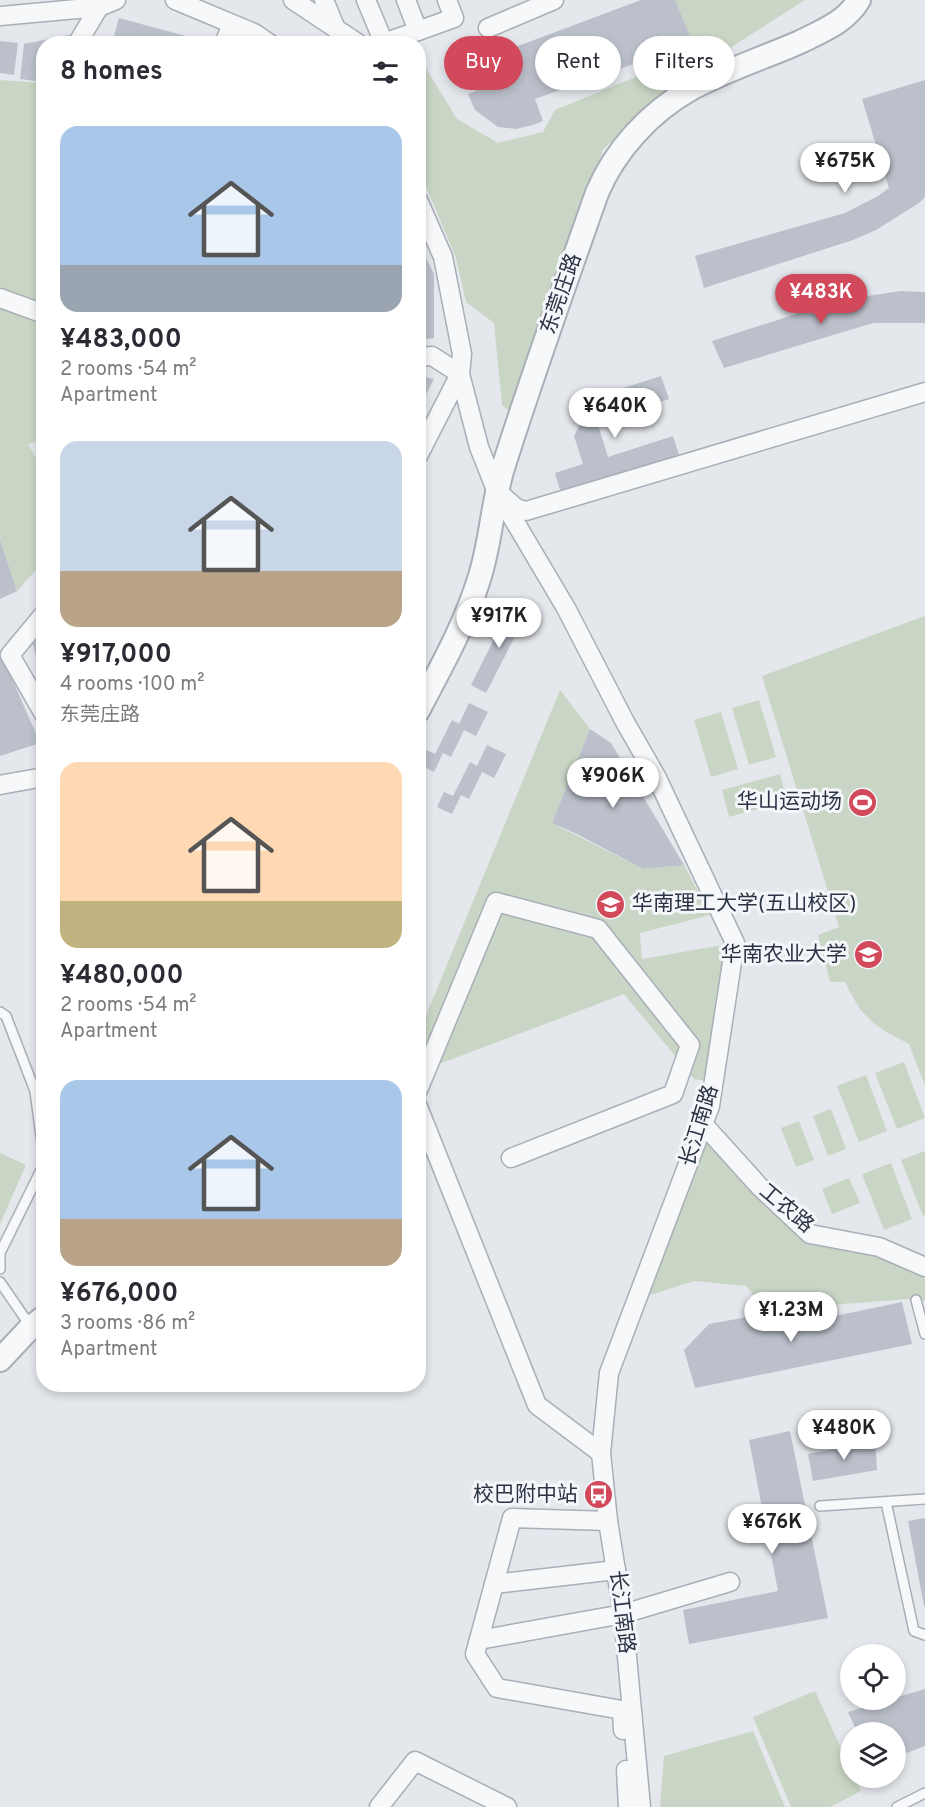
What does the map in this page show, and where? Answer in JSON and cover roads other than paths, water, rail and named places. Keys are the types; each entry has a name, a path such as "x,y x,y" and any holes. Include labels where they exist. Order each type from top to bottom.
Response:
{"street":[{"path":"0,16 99,7 116,0"},
{"path":"174,0 258,36"},
{"path":"293,0 346,36"},
{"path":"324,0 336,30"},
{"path":"366,0 380,36"},
{"path":"406,0 418,31"},
{"path":"403,36 454,18 447,0"},
{"path":"488,28 554,0"},
{"name":"东莞庄路","path":"426,695 472,600 484,560 496,490 606,172 620,151 662,110 689,90 817,34 838,22 857,0"},
{"path":"82,36 99,7"},
{"path":"227,36 232,24"},
{"path":"426,218 443,257 462,354 460,374 426,440"},
{"path":"0,298 36,311"},
{"path":"426,356 432,356 460,374"},
{"name":"长江南路","path":"460,374 478,447 496,490 566,608 657,778 735,943 710,1106 609,1373 601,1453 608,1521 623,1614 641,1807"},
{"path":"496,490 516,508 526,511 925,392"},
{"path":"36,624 10,655 36,700"},
{"path":"0,785 36,778"},
{"path":"426,1071 496,902 598,929 690,1045 673,1094 511,1158"},
{"name":"工农路","path":"704,1125 759,1186 810,1234 879,1247 925,1267"},
{"path":"426,1127 537,1405 601,1453"},
{"path":"0,1360 36,1323"},
{"path":"608,1521 512,1518 476,1654 497,1688 622,1710 628,1807"},
{"path":"494,1584 616,1570"},
{"path":"479,1640 623,1614 730,1582"},
{"path":"379,1807 415,1761 474,1800 507,1807"}],"lane":[{"path":"0,1012 6,1016 36,1099"},
{"path":"0,1269 0,1252 36,1180"},
{"path":"0,1282 36,1321"},
{"path":"916,1300 925,1334"},
{"path":"820,1506 925,1500"},
{"path":"886,1502 914,1631 925,1635"},
{"path":"897,1807 925,1793"}],"place":[{"name":"华山运动场","path":"863,802"},
{"name":"华南理工大学(五山校区)","path":"611,904"},
{"name":"华南农业大学","path":"868,955"},
{"name":"校巴附中站","path":"599,1495"}]}
